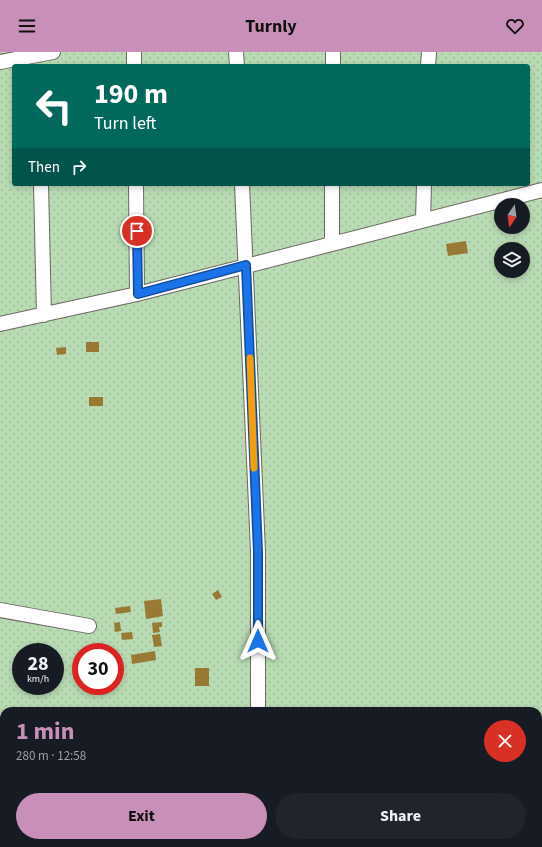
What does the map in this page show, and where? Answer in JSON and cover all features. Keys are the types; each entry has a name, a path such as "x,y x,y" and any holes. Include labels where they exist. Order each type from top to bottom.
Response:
{"street":[{"path":"0,62 38,58 53,52"},
{"path":"134,52 134,64"},
{"path":"236,52 237,64"},
{"path":"333,52 333,64"},
{"path":"428,64 429,52"},
{"path":"41,186 44,315"},
{"path":"136,186 138,294"},
{"path":"242,186 258,552 258,707"},
{"path":"332,186 332,244"},
{"path":"423,220 424,186"},
{"path":"0,324 138,294 542,190"},
{"path":"0,610 89,626"}],"green space":[{"path":"0,52 542,52 542,707 0,707"}],"building":[{"path":"466,241 468,253 448,256 446,244"},
{"path":"86,342 99,342 99,352 86,352"},
{"path":"66,347 66,354 57,355 56,348"},
{"path":"89,397 103,397 103,406 89,406"},
{"path":"218,590 222,597 216,600 212,594"},
{"path":"161,599 163,616 146,619 144,601"},
{"path":"130,606 131,612 116,614 115,608"},
{"path":"120,622 121,631 115,632 114,623"},
{"path":"162,622 162,627 159,627 160,632 153,633 152,623"},
{"path":"132,632 133,639 122,640 121,633"},
{"path":"160,634 162,646 154,647 152,635"},
{"path":"155,651 156,660 132,664 131,655"},
{"path":"195,668 209,668 209,686 195,686"}],"slow traffic":[{"path":"250,358 254,468"}],"route":[{"path":"137,231 138,294 246,265 258,552 258,641"}]}
